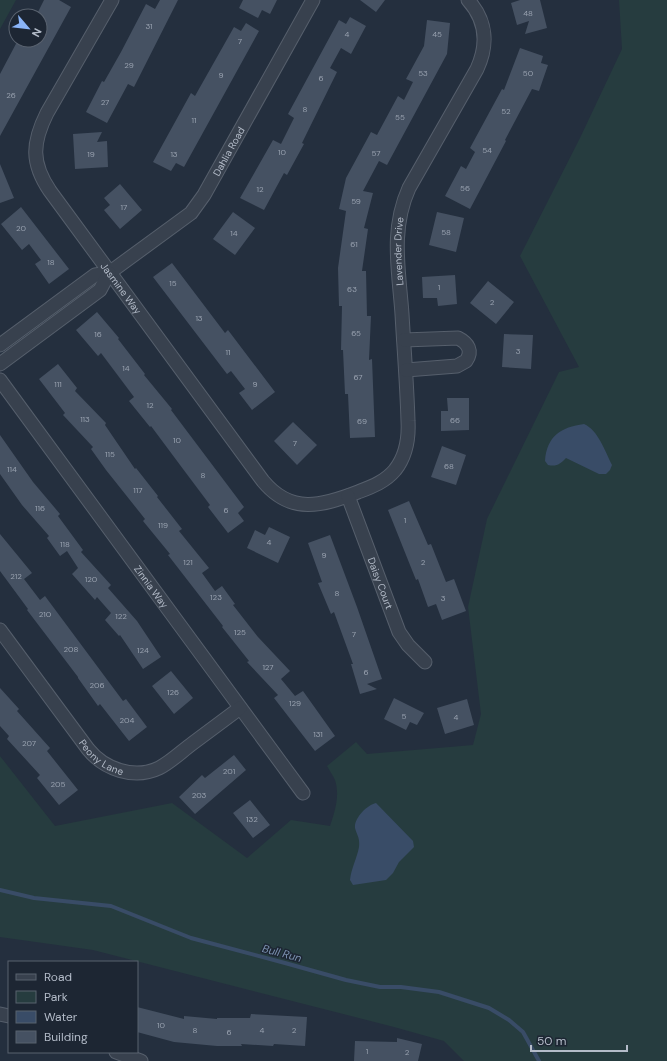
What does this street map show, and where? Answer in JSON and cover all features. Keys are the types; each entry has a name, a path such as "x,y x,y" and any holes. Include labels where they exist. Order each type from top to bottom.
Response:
{"street":[{"name":"Jasmine Way","path":"112,0 43,122 36,142 36,166 44,182 109,273 263,481 272,491 290,502 311,505 319,505 348,496"},
{"name":"Dahlia Road","path":"0,364 100,290 109,273 186,217 196,207 313,0"},
{"name":"Lavender Drive","path":"348,496 380,483 395,470 402,458 408,439 406,370 397,244 399,220 409,188 483,54 485,43 482,26 476,10 468,0"},
{"name":"Dahlia Road","path":"0,345 95,275 109,273"},
{"path":"404,340 458,338 464,340 468,345 470,352 466,361 457,366 406,370"},
{"name":"Zinnia Way","path":"0,380 303,793"},
{"name":"Daisy Court","path":"348,496 400,632 408,645 426,662"},
{"name":"Peony Lane","path":"0,630 91,753 103,763 120,771 141,772 159,768 240,708"},
{"path":"119,1053 141,1061"}],"green space":[{"path":"0,0 16,0 12,8 8,8 8,14 0,29"},
{"path":"619,0 667,0 667,1061 464,1061 444,1041 394,1027 93,950 0,937 0,756 55,826 172,803 247,858 291,820 330,826 335,809 337,792 335,780 327,766 356,742 367,754 473,745 481,714 468,607 487,519 559,372 579,367 520,256 580,138 622,49"}],"water":[{"path":"584,424 597,436 612,465 606,474 599,474 566,458 554,466 548,465 545,461 546,452 549,445 557,434 562,430"},
{"path":"376,803 413,841 414,847 399,862 393,873 386,880 353,885 350,880 359,847 359,839 355,824 362,812 372,804"}],"building":[{"path":"44,0 59,0 71,7 0,136 0,74 14,48 48,48 48,8 40,8"},
{"path":"160,0 178,0 134,87 128,84 107,123 86,112 102,81 104,82 121,52 146,4 155,9"},
{"path":"243,0 277,0 270,14 262,10 258,18 239,8"},
{"path":"360,0 385,0 376,12"},
{"path":"520,0 540,0 547,28 525,34 529,21 517,25 511,3"},
{"path":"350,17 366,26 351,54 341,48 330,68 337,72 302,143 304,144 287,175 284,173 264,210 240,198 273,140 281,144 294,118 288,114 339,20 346,24"},
{"path":"427,20 450,23 447,54 387,165 379,161 363,191 373,193 364,228 368,229 362,271 366,271 367,316 371,316 369,360 372,359 375,437 350,438 348,394 345,394 343,350 341,350 342,306 339,306 338,268 346,211 339,209 346,178 371,132 377,135 398,96 404,100 413,82 406,79 424,46"},
{"path":"246,23 259,31 184,167 176,163 171,171 153,162 191,93 195,96 234,27 241,31"},
{"path":"520,48 543,56 541,63 548,65 539,91 532,89 470,209 445,196 461,166 466,169 475,152 470,148 502,89 504,90"},
{"path":"102,132 97,142 107,141 108,167 75,169 73,134"},
{"path":"0,164 14,198 0,203"},
{"path":"120,184 142,210 120,229 104,210 110,205 104,198"},
{"path":"21,207 69,269 49,284 35,264 41,260 29,244 22,250 1,224"},
{"path":"233,212 255,228 235,255 213,239"},
{"path":"437,212 464,218 456,252 429,245"},
{"path":"172,263 225,333 228,330 275,392 252,410 239,393 245,389 231,371 227,374 153,277"},
{"path":"455,275 457,304 438,306 437,298 423,298 422,277"},
{"path":"488,281 514,302 496,324 470,303"},
{"path":"97,312 119,338 118,339 145,374 144,375 172,409 171,410 244,507 238,513 244,521 228,533 208,507 210,505 151,426 150,427 129,401 134,397 101,353 98,356 76,330"},
{"path":"504,334 533,335 531,369 502,367"},
{"path":"58,364 77,388 75,391 106,423 105,425 135,469 136,468 158,496 157,497 182,529 179,531 209,568 202,573 215,591 222,586 235,604 233,605 258,637 290,671 281,679 295,696 303,691 335,736 315,751 274,698 278,695 247,662 249,661 168,555 170,554 143,521 145,519 106,470 91,449 93,447 63,415 65,413 39,379"},
{"path":"447,398 469,398 469,430 441,431 441,411 448,411"},
{"path":"293,422 317,445 297,465 274,441"},
{"path":"0,435 33,482 60,514 58,516 83,550 81,552 111,585 108,588 137,621 161,657 143,669 120,635 119,636 105,620 111,613 97,597 95,600 72,574 78,568 67,551 60,556 47,538 49,536 22,505 0,474"},
{"path":"442,446 466,455 456,485 431,477"},
{"path":"409,501 428,545 431,544 446,582 454,579 466,611 442,620 436,604 428,607 418,579 416,580 388,510"},
{"path":"269,527 290,537 278,563 247,548 255,530 265,535"},
{"path":"0,534 32,573 24,579 40,600 45,596 123,701 126,699 147,727 129,741 100,704 98,706 0,571"},
{"path":"330,535 382,679 367,684 377,689 360,694 351,664 353,664 334,612 331,614 318,583 322,582 308,543"},
{"path":"171,671 193,698 174,714 152,686"},
{"path":"0,688 19,709 17,711 50,748 47,751 78,790 59,805 37,778 40,775 7,739 9,736 0,726"},
{"path":"394,698 424,713 417,725 410,722 406,730 384,719"},
{"path":"467,699 474,725 445,734 437,708"},
{"path":"234,755 246,770 195,814 179,797 202,775 205,778"},
{"path":"250,800 270,825 253,838 233,813"},
{"path":"138,1007 184,1019 184,1016 217,1019 250,1018 251,1014 307,1017 305,1046 241,1044 242,1046 217,1046 174,1042 138,1032"},
{"path":"397,1038 422,1044 418,1061 354,1061 355,1041 397,1042"}],"waterway":[{"name":"Bull Run","path":"0,890 34,898 111,906 191,938 346,980 380,987 401,987 439,992 489,1008 509,1020 523,1032 539,1061"}]}
